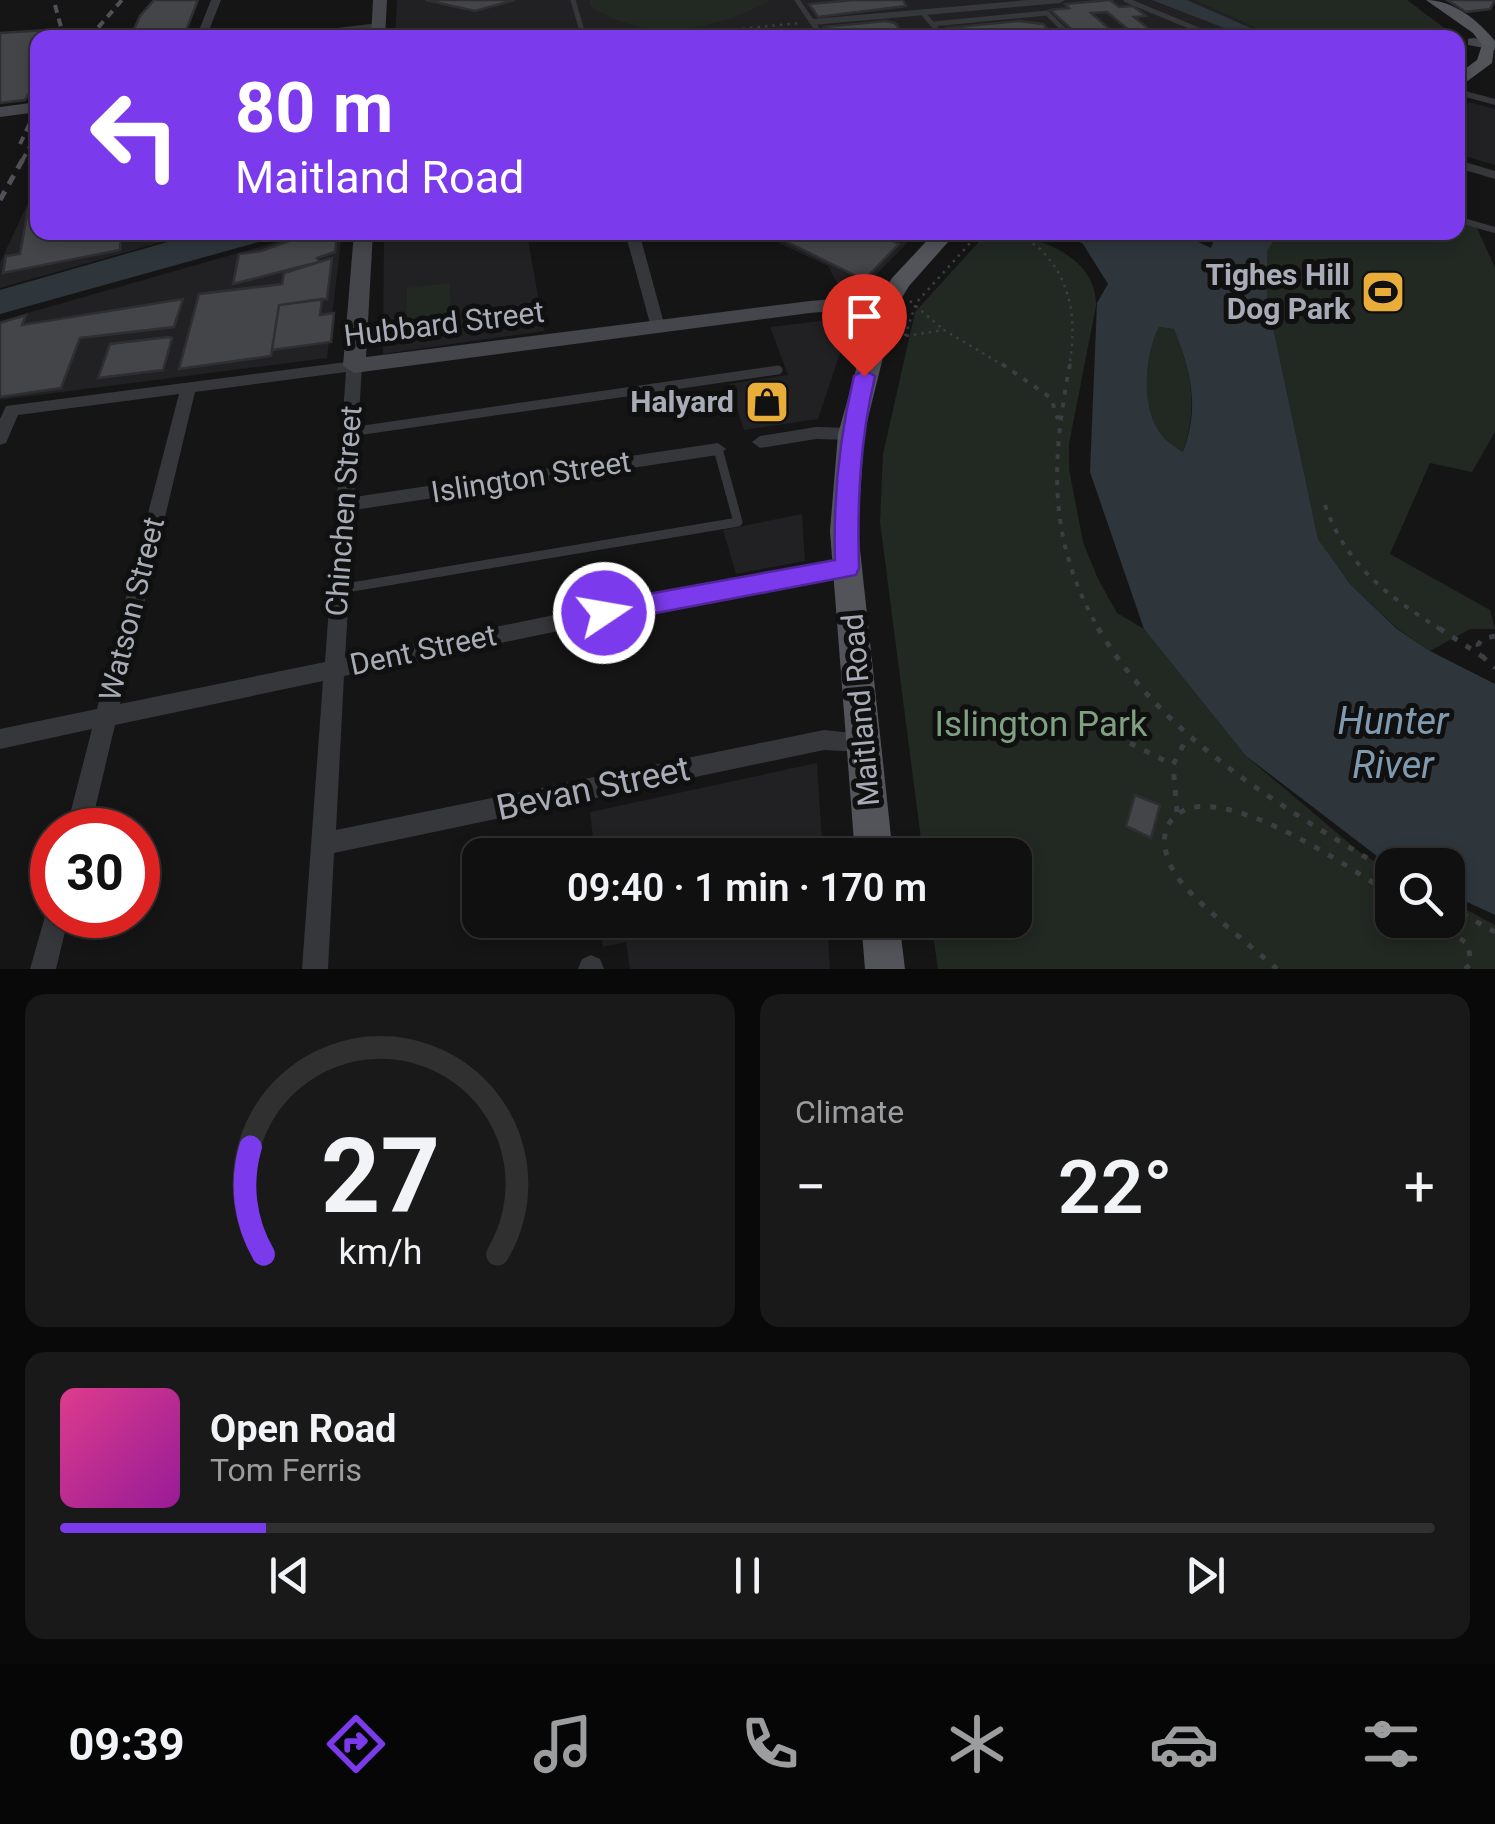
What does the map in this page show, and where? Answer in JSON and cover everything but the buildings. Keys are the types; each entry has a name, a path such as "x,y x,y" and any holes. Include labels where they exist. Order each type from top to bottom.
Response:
{"main road":[{"path":"1421,0 1486,44"},
{"path":"1433,0 1478,30 1486,44 1484,63 1465,75"},
{"name":"Maitland Road","path":"872,838 847,568 845,494 851,434 884,309 900,283 940,240"},
{"path":"882,938 885,969"}],"street":[{"path":"204,30 216,0"},
{"path":"378,30 380,0"},
{"path":"814,22 1060,0"},
{"path":"1465,94 1495,102"},
{"path":"0,112 30,109"},
{"path":"1465,166 1495,175"},
{"name":"Chinchen Street","path":"315,969 363,240"},
{"path":"634,240 658,327"},
{"name":"Hubbard Street","path":"0,439 12,410 839,304 884,309"},
{"name":"Watson Street","path":"83,808 188,388"},
{"path":"760,442 816,433 851,434"},
{"name":"Islington Street","path":"344,506 718,449"},
{"name":"Dent Street","path":"0,739 720,589 847,568"},
{"name":"Bevan Street","path":"323,844 824,740 864,742"},
{"path":"43,969 51,938"}],"lane":[{"path":"573,0 582,30"},
{"path":"797,0 818,30"},
{"path":"1126,0 1199,30"},
{"path":"922,12 937,30"},
{"path":"932,24 1047,13 1064,30"},
{"path":"1465,222 1495,230"},
{"path":"350,432 778,370"},
{"path":"340,590 738,522 718,449"}],"path":[{"path":"733,30 814,22"},
{"path":"944,330 905,337 916,303 973,240"},
{"path":"1022,240 1040,248 1067,287 1072,302 1077,340 1058,424"},
{"path":"916,303 944,330 1036,384 1053,402 1058,424 1059,530 1075,583 1094,623 1123,664 1189,734 1241,777 1375,862"},
{"path":"1325,504 1336,538 1363,574 1404,608 1495,668"},
{"path":"1483,657 1478,648 1480,640 1495,636"},
{"path":"1177,812 1172,765 1189,734"},
{"path":"1130,743 1172,765"},
{"path":"1278,969 1178,880 1164,842 1167,825 1177,812 1208,802 1228,806 1324,851 1375,884"},
{"path":"1465,916 1495,932"},
{"path":"1460,938 1468,944 1471,964 1465,969"}],"shaded area":[{"path":"397,0 1407,0 1447,30 395,30"},
{"path":"1469,102 1495,109 1495,165 1465,156 1465,107"},
{"path":"30,198 30,240 169,240 0,288 0,263"},
{"path":"284,240 341,240 327,358 0,400 0,321"},
{"path":"384,240 528,240 544,331 383,354"},
{"path":"773,240 910,240 866,285 840,288 828,266"},
{"path":"837,319 849,326 818,419 744,430 729,384 788,375 770,327"},
{"path":"802,514 805,561 736,574 723,530"},
{"path":"817,763 822,838 593,838 590,812"},
{"path":"602,938 828,938 830,969 630,969 626,942 603,947"}],"green space":[{"path":"590,0 771,0 704,26 657,29 612,18 590,6"},
{"path":"1195,0 1407,0 1447,30 1261,30"},
{"path":"1465,225 1477,228 1495,268 1495,432 1472,472 1430,463 1390,554 1490,610 1495,629 1470,629 1430,651 1398,629 1350,584 1318,539 1267,299 1267,251 1274,240 1465,240"},
{"name":"Islington Park","path":"981,240 1034,240 1074,260 1086,272 1096,306 1069,444 1069,469 1083,542 1117,613 1144,629 1246,756 1375,861 1375,938 1465,938 1465,909 1495,925 1495,969 938,969 934,938 1032,938 1032,838 921,838 880,522 883,454 915,312"},
{"path":"450,283 451,327 406,333 407,288"},
{"path":"1159,327 1174,329 1189,376 1190,420 1183,452 1163,438 1148,399 1150,353"}],"water":[{"path":"1152,0 1187,0 1255,30 1229,30"},
{"path":"174,240 266,240 0,314 0,290"},
{"name":"Hunter River","path":"1076,240 1194,240 1211,248 1214,240 1274,240 1267,251 1267,299 1318,539 1350,584 1397,629 1430,651 1495,684 1495,915 1465,901 1465,848 1375,848 1375,855 1246,756 1144,629 1090,472 1097,303 1108,284 1083,244","holes":["1159,327 1174,329 1191,390 1191,420 1183,452 1165,439 1156,426 1148,398 1150,353"]}],"railway":[{"path":"96,30 122,0"},
{"path":"55,5 62,30"},
{"path":"20,144 30,123"},
{"path":"22,161 30,146"},
{"path":"0,200 23,159"}],"place":[{"name":"Tighes Hill Dog Park","path":"1383,292"},
{"name":"Halyard","path":"767,402"}],"route":[{"path":"604,613 847,568 845,494 851,434 864,376"}]}
